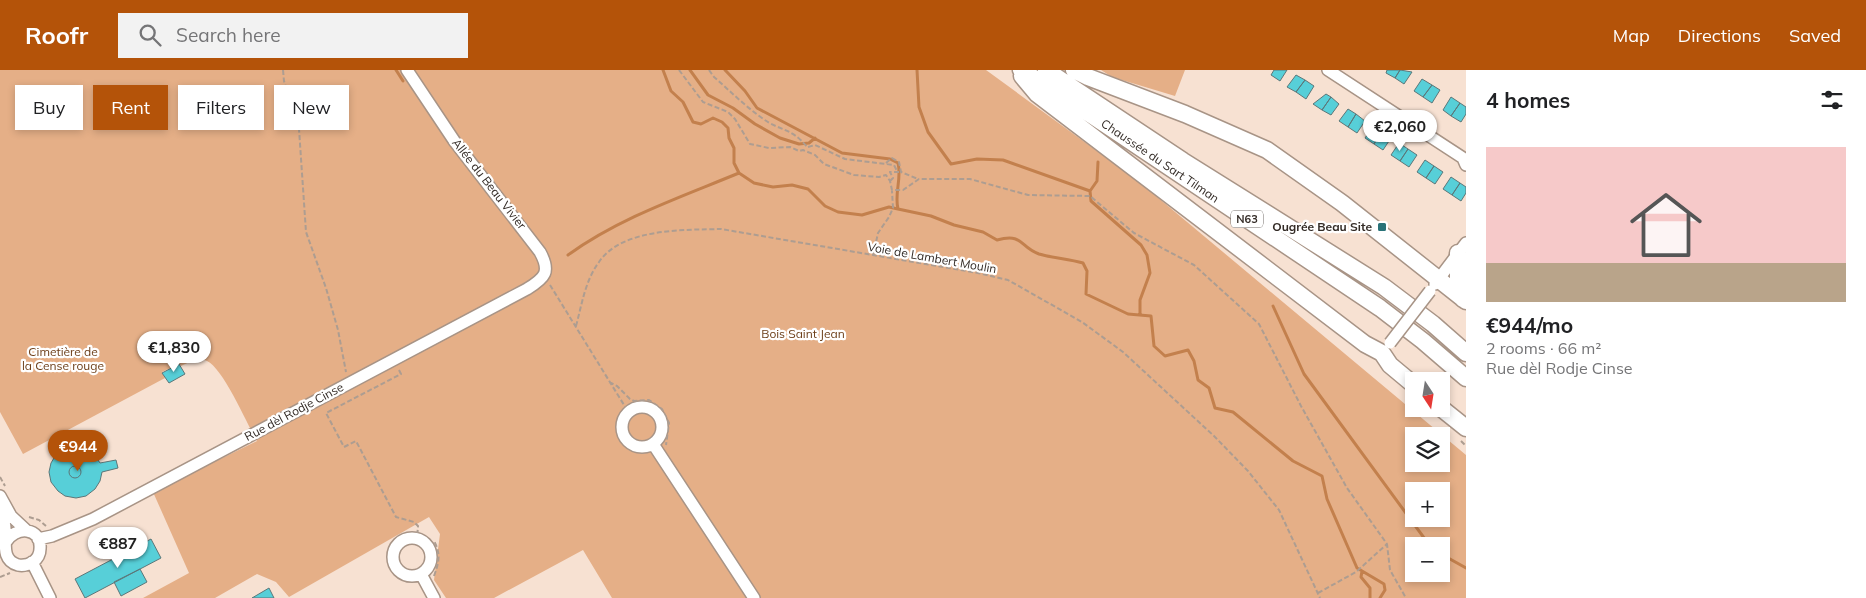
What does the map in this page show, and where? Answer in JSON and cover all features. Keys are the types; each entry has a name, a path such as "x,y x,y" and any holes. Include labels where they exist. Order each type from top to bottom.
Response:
{"highway":[{"path":"1019,70 1037,94 1365,344 1386,348 1390,365 1405,378"},
{"name":"Chaussée du Sart Tilman","path":"1019,70 1062,96 1380,308 1466,378"},
{"name":"Chaussée du Sart Tilman","path":"1046,70 1183,161 1384,287 1433,324 1466,354"},
{"path":"1074,70 1185,114 1267,150 1342,203 1434,285 1465,300"},
{"path":"1462,248 1458,280 1465,300"},
{"path":"1450,415 1466,428"}],"street":[{"name":"Allée du Beau Vivier","path":"407,70 455,142 540,252 546,264 544,276"},
{"path":"1328,70 1465,160"},
{"path":"1386,348 1462,248"},
{"name":"Rue dèl Rodje Cinse","path":"38,539 52,536 93,519 527,289 538,283 544,276"},
{"path":"643,407 655,411 659,416 662,428 658,440 653,444 640,447 628,440 622,428 623,422 629,413 636,408 643,407"},
{"path":"653,444 754,598"},
{"path":"0,513 6,528 3,558 23,566 32,562 39,555 38,539 11,516 4,494"},
{"path":"6,542 13,533 26,530"},
{"path":"409,538 417,539 426,546 431,557 426,570 421,574 406,576 396,569 393,563 394,550 398,544 409,538"},
{"path":"32,562 50,598"},
{"path":"421,574 434,598"}],"path":[{"path":"283,70 284,80 299,129 306,232 326,288 338,330 347,377"},
{"path":"679,70 703,102 728,112 735,119 750,144 769,148 790,147 799,151 803,150 815,155 824,164 854,175 879,177 886,175 892,190 893,208 878,233 873,256"},
{"path":"709,70 714,77 763,119 801,138 807,147"},
{"path":"803,150 815,145 845,159 886,162 894,165 898,172 890,172 892,178 890,181"},
{"path":"886,162 892,158 899,162 901,172 919,179 970,178 1028,195 1090,196 1134,233 1194,265 1259,324 1300,406 1347,488 1387,544 1390,570 1406,598"},
{"path":"892,190 904,190 919,179"},
{"name":"Voie de Lambert Moulin","path":"576,326 583,296 599,260 617,246 638,236 680,230 721,229 978,273 1008,280 1082,322 1116,347 1189,412 1248,472 1279,510 1320,598"},
{"path":"544,276 629,413"},
{"path":"393,359 401,374 326,413 344,447 356,440 396,516 414,522 418,526 417,539"},
{"path":"609,382 617,386 630,399 639,400"},
{"path":"0,477 4,494"},
{"path":"27,516 44,524 52,536"},
{"path":"434,541 440,557 434,579"},
{"path":"1318,593 1356,572 1387,544"},
{"path":"0,577 17,573"}],"green space":[{"name":"Bois Saint Jean","path":"0,70 986,70 1138,181 1405,404 1405,418 1422,418 1432,427 1405,427 1405,472 1450,472 1450,442 1466,455 1466,598 612,598 583,550 494,598 446,598 434,580 440,534 429,517 289,597 276,582 257,574 215,598 143,598 189,573 153,492 257,441 220,374 204,360 194,360 181,366 179,364 162,372 165,378 23,454 0,412"},
{"path":"1101,70 1185,70 1175,96 1112,77"}],"building":[{"path":"1274,70 1287,70 1280,81 1271,75"},
{"path":"1387,70 1400,70 1395,78 1386,73"},
{"path":"1400,70 1412,72 1404,84 1395,78"},
{"path":"1296,75 1305,80 1296,92 1287,87"},
{"path":"1422,79 1432,85 1423,97 1414,91"},
{"path":"1305,80 1314,86 1306,99 1296,92"},
{"path":"1432,85 1440,90 1432,103 1423,97"},
{"path":"1326,94 1331,97 1322,110 1313,104"},
{"path":"1331,97 1339,104 1331,115 1322,110"},
{"path":"1451,97 1460,103 1451,116 1443,110"},
{"path":"1460,103 1466,107 1466,114 1461,122 1451,116"},
{"path":"1348,109 1356,114 1348,127 1339,121"},
{"path":"1356,114 1365,121 1357,133 1348,127"},
{"path":"1373,126 1382,131 1374,144 1365,138"},
{"path":"1382,131 1391,138 1383,150 1374,144"},
{"path":"1399,143 1408,149 1400,161 1391,155"},
{"path":"1408,149 1417,155 1409,167 1400,161"},
{"path":"1425,160 1434,166 1426,178 1417,172"},
{"path":"1434,166 1443,172 1435,184 1426,178"},
{"path":"1451,177 1460,183 1452,195 1443,189"},
{"path":"1460,183 1466,187 1466,193 1461,201 1452,195"},
{"path":"179,364 185,374 169,383 162,373"},
{"path":"78,446 92,451 100,463 116,460 118,468 102,472 100,481 95,489 86,496 76,498 65,496 58,491 51,482 49,472 51,463 57,453 67,447"},
{"path":"77,466 80,467 80,477 73,478 70,477 69,470 70,467"},
{"path":"151,539 161,558 85,598 75,579"},
{"path":"140,569 147,582 121,596 114,582"},
{"path":"269,588 274,598 252,598"}],"waterway":[{"path":"396,70 403,81"},
{"path":"663,70 671,91 683,102 693,122 701,124 713,118 722,122 728,128 729,138 734,148 734,163 739,173 754,183 773,187 792,185 808,189 825,206 838,212 862,215 889,207 931,216 954,225 983,232 997,240 1012,238 1039,254 1083,263 1087,271 1086,294 1128,314 1151,316 1154,346 1165,356 1188,350 1194,361 1198,380 1209,388 1215,408 1233,412 1293,461 1322,476 1327,499 1357,568 1384,584 1385,590 1380,598"},
{"path":"690,70 708,95 733,108 755,124 780,138 799,144 809,143 815,138"},
{"path":"725,70 745,91 757,108 842,153 890,159 898,163 898,209"},
{"path":"917,70 919,107 928,132 951,164 977,159 1003,160 1090,191"},
{"path":"1098,162 1097,181 1090,191 1091,201 1141,245 1147,255 1150,273 1140,300 1140,314"},
{"path":"568,255 629,219 739,173"},
{"path":"1273,306 1304,374 1423,537"},
{"path":"1450,559 1466,568"},
{"path":"1362,571 1361,577 1370,588 1370,598"}],"place":[{"name":"Ougrée Beau Site","path":"1382,227"}],"park label":[{"name":"Cimetière de la Cense rouge","path":"63,359"}]}
